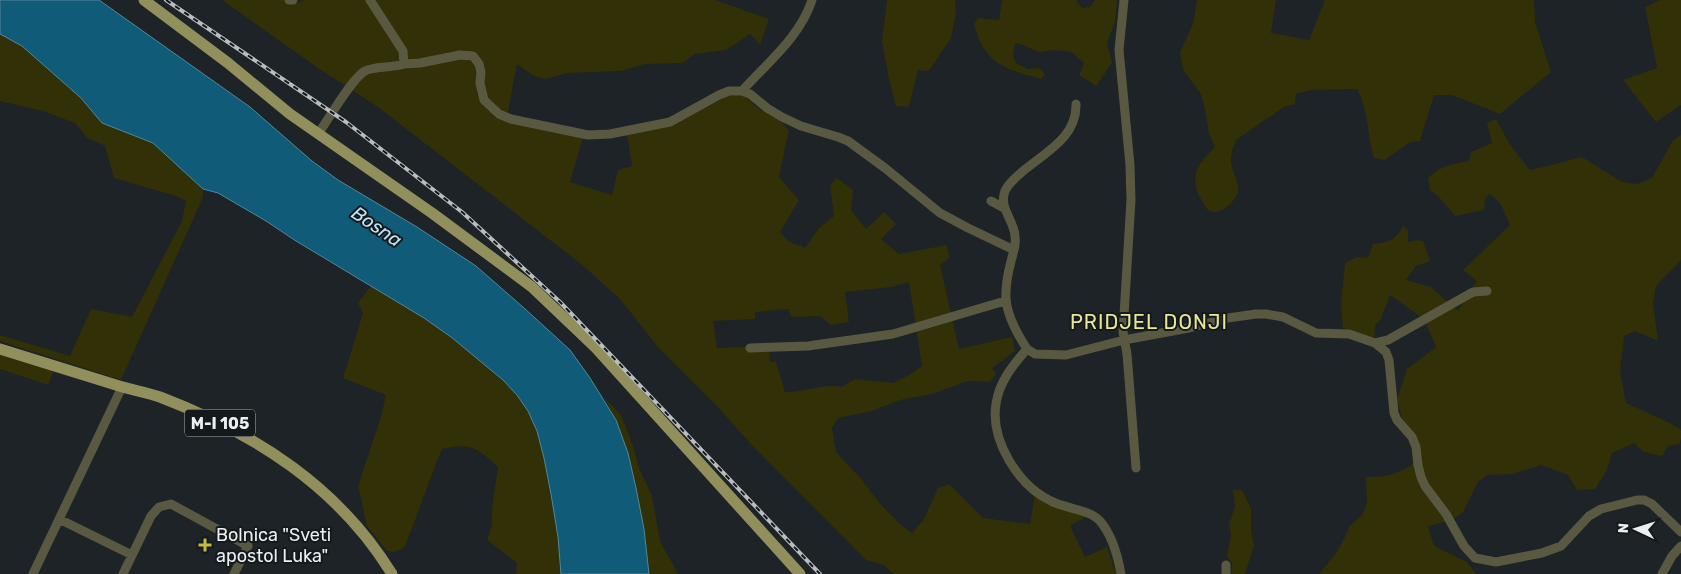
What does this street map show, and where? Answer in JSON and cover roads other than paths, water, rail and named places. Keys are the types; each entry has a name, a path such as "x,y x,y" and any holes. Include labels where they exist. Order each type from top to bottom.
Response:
{"main road":[{"path":"144,0 228,63 290,114 506,267 552,306 616,369 800,574"},
{"name":"M-I 105","path":"0,349 122,387 158,396 239,432 276,454 311,480 361,531 392,574"}],"street":[{"path":"370,0 403,52 404,64"},
{"path":"742,91 783,48 800,25 812,0"},
{"path":"1124,0 1119,50 1128,134 1131,191 1123,325 1136,468"},
{"path":"318,134 354,82 365,70 420,63 460,55 473,56 479,64 481,72 480,83 484,100 499,114 588,135 610,134 670,122 719,95 729,91 742,91 750,94 782,117 801,126 848,141 885,168 940,213 1014,250"},
{"path":"1076,104 1074,120 1069,132 1009,184 1004,195 1004,208 1015,229 1016,239 1007,279 1005,300 1012,322 1027,348 1035,354 1066,355 1124,340 1256,314 1283,317 1316,333 1349,334 1375,343 1386,352 1389,360 1394,413 1397,420 1412,438 1416,447 1421,477 1453,525 1464,546 1475,558 1496,562 1542,553 1561,546 1589,516 1601,509 1637,500 1649,501 1681,532"},
{"path":"991,201 1004,208"},
{"path":"1375,343 1388,340 1474,292 1487,291"},
{"path":"750,348 808,346 884,335 1005,300"},
{"path":"1027,348 1008,373 996,404 997,429 1002,443 1015,471 1036,492 1049,501 1088,514 1100,521 1115,552 1121,574"},
{"path":"33,574 122,387"},
{"path":"122,574 152,516 159,507 171,504 248,546 234,574"},
{"path":"59,519 132,555"},
{"path":"1662,574 1672,556 1681,546"}],"water":[{"name":"Bosna","path":"0,0 99,0 250,107 312,161 338,180 417,227 476,266 524,308 570,350 616,420 628,453 636,488 644,529 649,574 561,574 558,537 551,494 537,431 528,411 503,380 451,337 424,318 266,221 218,193 203,189 153,143 102,123 81,98 22,46 0,34"}],"railway":[{"path":"166,0 346,122 462,212 560,302 820,574"}],"place":[{"name":"Bolnica \"Sveti apostol Luka\"","path":"205,545"}],"district":[{"name":"PRIDJEL DONJI","path":"1149,322"}]}
